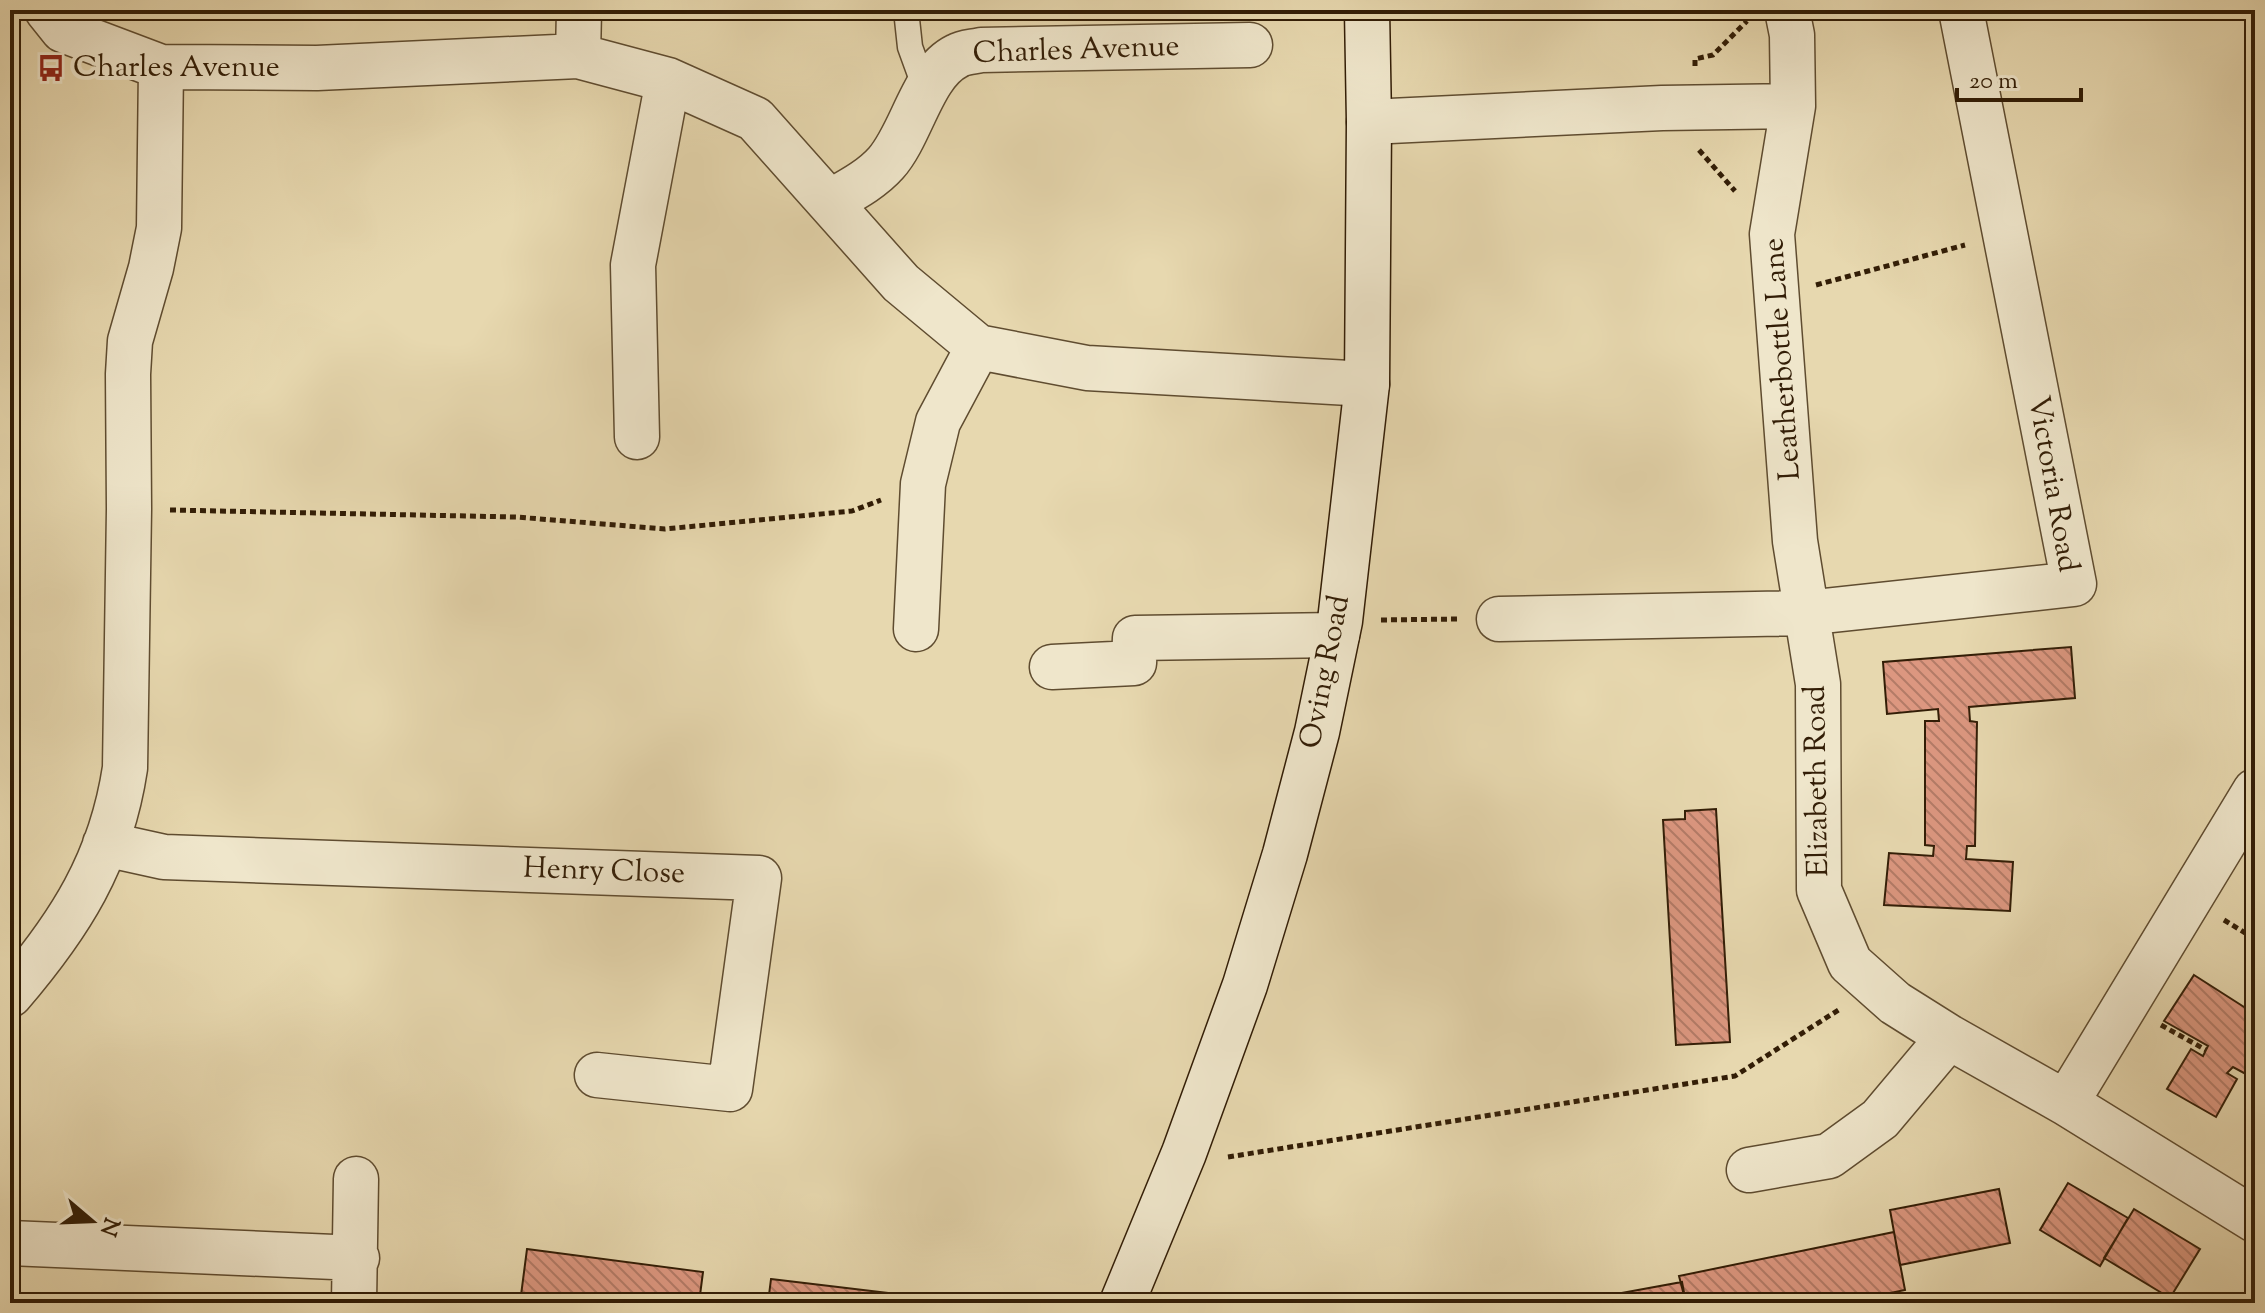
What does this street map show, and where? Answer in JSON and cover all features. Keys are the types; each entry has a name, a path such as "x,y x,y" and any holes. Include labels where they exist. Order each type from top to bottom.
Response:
{"street":[{"path":"47,10 63,30 161,67 317,68 578,56 668,80 755,119 901,283 978,347 1087,368 1367,384"},
{"path":"578,56 579,10"},
{"name":"Oving Road","path":"1122,1303 1230,1029 1267,915 1317,732 1338,628 1367,384 1367,10"},
{"name":"Leatherbottle Lane","path":"1787,10 1792,35 1793,106 1772,234 1795,541 1805,613"},
{"name":"Victoria Road","path":"1499,619 1805,613 2074,584 1961,10"},
{"name":"Charles Avenue","path":"830,202 885,165 942,65 958,55 981,50 1250,45"},
{"path":"10,995 49,949 87,889 120,802 125,768 130,341 159,228 161,67"},
{"path":"637,437 633,265 668,80"},
{"path":"1369,122 1679,107 1793,106"},
{"path":"916,629 923,484 938,422 978,347"},
{"name":"Elizabeth Road","path":"1805,613 1818,684 1819,890 1850,963 1895,1003 2066,1103 2255,1220"},
{"path":"1052,667 1134,663 1135,638 1338,628"},
{"path":"2066,1103 2255,791"},
{"name":"Henry Close","path":"105,844 164,857 759,878 730,1089 597,1075"},
{"path":"1749,1170 1829,1156 1880,1119 1949,1037"},
{"path":"354,1303 356,1179"},
{"path":"10,1243 357,1258"}],"lane":[{"path":"906,10 910,47 926,91"}],"path":[{"path":"1758,10 1713,55 1695,59 1679,107 1772,234"},
{"path":"1777,295 2005,235"},
{"path":"129,509 516,517 665,529 852,511 923,484"},
{"path":"1338,628 1499,619"},
{"path":"1179,1164 1735,1076 1876,986"}],"building":[{"path":"2071,647 2075,698 1969,707 1970,721 1977,722 1975,846 1967,846 1966,859 2013,862 2010,911 1884,905 1889,853 1933,856 1934,846 1925,845 1925,721 1939,721 1938,709 1887,714 1883,662"},
{"path":"1716,809 1730,1042 1676,1045 1663,820 1685,819 1685,811"},
{"path":"2194,975 2255,1014 2255,1079 2233,1067 2227,1073 2237,1079 2216,1117 2167,1089 2191,1049 2203,1056 2208,1046 2164,1021"},
{"path":"2068,1183 2128,1218 2100,1266 2040,1230"},
{"path":"1999,1189 2010,1243 1900,1265 1890,1210"},
{"path":"2134,1209 2200,1249 2170,1298 2104,1258"},
{"path":"1894,1232 1905,1290 1842,1303 1686,1303 1679,1276"},
{"path":"527,1249 703,1272 699,1303 520,1303"},
{"path":"771,1279 972,1303 768,1303"},
{"path":"1682,1282 1686,1303 1572,1303 1572,1302"}],"place":[{"name":"Charles Avenue","path":"51,68"}]}
